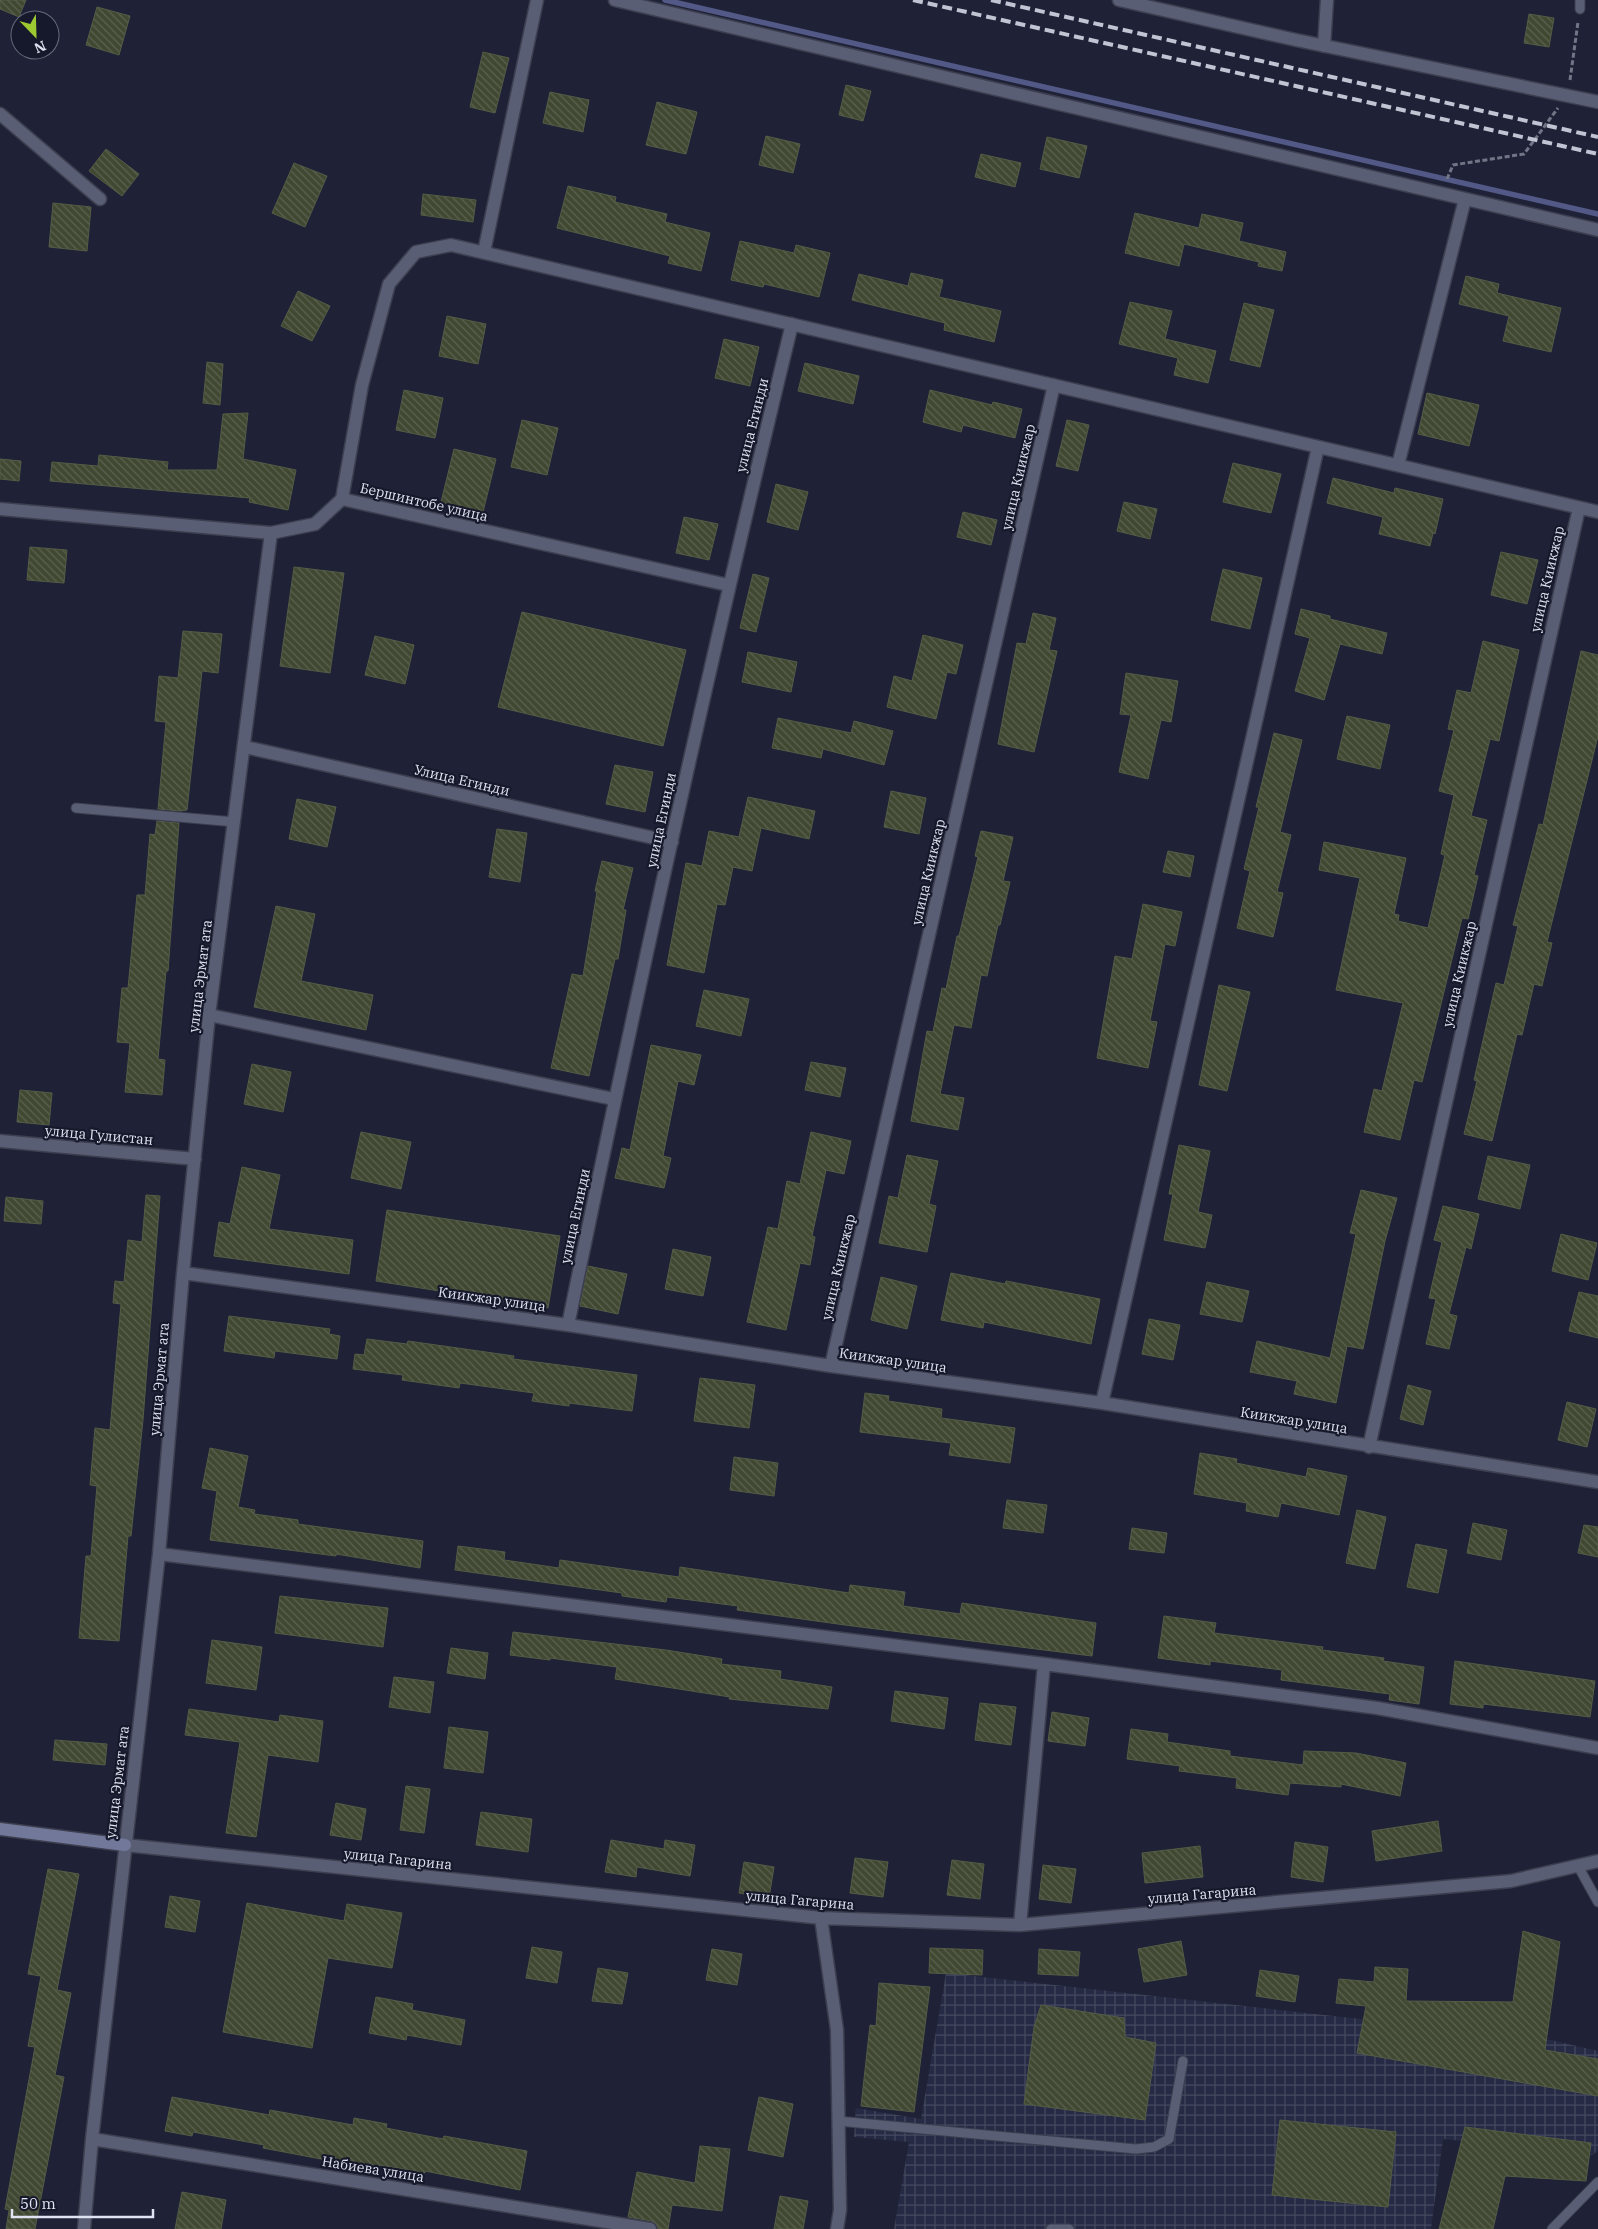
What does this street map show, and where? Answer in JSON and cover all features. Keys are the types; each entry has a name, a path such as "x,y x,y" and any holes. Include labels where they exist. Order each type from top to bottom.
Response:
{"street":[{"path":"484,252 537,0"},
{"path":"615,0 1598,230"},
{"path":"1119,0 1324,46 1598,102"},
{"path":"1324,46 1327,0"},
{"path":"0,114 100,199"},
{"path":"1398,466 1465,199"},
{"path":"342,499 362,385 389,284 416,252 451,244 1598,512"},
{"name":"улица Егинди","path":"568,1325 614,1100 728,585 792,324"},
{"name":"улица Киикжар","path":"831,1366 1054,385"},
{"path":"1102,1403 1318,447"},
{"name":"Бершинтобе улица","path":"0,509 271,533 315,524 342,499 728,585"},
{"name":"улица Киикжар","path":"1368,1447 1579,508"},
{"name":"улица Эрмат ата","path":"84,2229 92,2140 159,1554 183,1274 209,1014 245,747 271,533"},
{"name":"Улица Егинди","path":"245,747 672,842"},
{"path":"209,1014 614,1100"},
{"name":"улица Гулистан","path":"0,1141 195,1159"},
{"name":"Киикжар улица","path":"183,1274 568,1325 831,1366 1102,1403 1368,1447 1598,1482"},
{"path":"159,1554 1044,1664 1377,1708 1598,1748"},
{"path":"1020,1926 1044,1664"},
{"name":"улица Гагарина","path":"0,1829 125,1846 821,1918 1020,1926 1512,1882 1598,1861"},
{"path":"821,1918 837,2030 840,2210 837,2229"},
{"name":"Набиева улица","path":"92,2140 650,2229"}],"lane":[{"path":"76,808 235,822"},
{"path":"1578,1866 1598,1902"},
{"path":"838,2122 1136,2149 1154,2147 1169,2139 1183,2061"},
{"path":"1552,2229 1598,2182"},
{"path":"1051,2229 1069,2229"}],"path":[{"path":"1440,193 1453,165 1524,154 1568,96 1580,5"}],"shaded area":[{"path":"946,1973 1551,2040 1598,2051 1598,2151 1592,2155 1443,2139 1431,2229 894,2229 909,2142 854,2137 856,2108 921,2119"}],"building":[{"path":"0,0 26,0 22,10 10,10 10,13 0,9"},
{"path":"97,7 130,16 119,55 86,45"},
{"path":"1529,14 1554,18 1549,47 1524,43"},
{"path":"483,52 509,58 495,113 470,107"},
{"path":"846,85 871,91 863,121 839,115"},
{"path":"550,92 589,100 583,132 543,123"},
{"path":"657,102 697,112 686,154 646,145"},
{"path":"766,136 800,144 793,173 759,165"},
{"path":"1047,137 1087,146 1079,178 1040,169"},
{"path":"106,149 139,174 122,196 89,171"},
{"path":"981,154 1021,163 1015,187 975,177"},
{"path":"294,163 327,176 305,227 272,213"},
{"path":"568,186 616,197 615,202 667,214 665,222 710,233 701,271 668,263 670,256 557,228"},
{"path":"423,194 476,200 473,222 421,215"},
{"path":"53,203 91,207 87,251 49,247"},
{"path":"1135,213 1199,228 1202,214 1243,223 1239,241 1286,252 1282,271 1258,266 1259,262 1184,244 1179,266 1125,253"},
{"path":"740,241 794,253 796,245 830,253 819,297 764,284 763,287 731,280"},
{"path":"911,273 943,280 939,297 1001,311 994,342 944,330 945,323 852,300 859,274 908,286"},
{"path":"1466,276 1499,284 1497,293 1561,308 1551,352 1503,341 1509,316 1459,304"},
{"path":"298,291 330,306 312,341 281,326"},
{"path":"1130,302 1172,311 1165,339 1216,351 1208,383 1174,375 1178,358 1119,344"},
{"path":"1244,303 1274,310 1260,367 1230,360"},
{"path":"447,316 486,324 478,364 439,356"},
{"path":"724,339 759,347 750,386 715,378"},
{"path":"207,362 223,364 220,405 203,403"},
{"path":"805,363 859,376 853,404 798,391"},
{"path":"404,390 443,398 435,438 396,430"},
{"path":"930,390 992,405 993,402 1022,409 1015,438 963,425 961,432 923,422"},
{"path":"1427,393 1479,405 1469,446 1418,434"},
{"path":"248,413 243,459 296,470 288,510 249,502 250,498 50,481 52,462 98,466 99,455 168,462 167,470 217,470 223,414"},
{"path":"522,420 558,428 547,475 511,467"},
{"path":"1067,420 1089,425 1078,471 1056,466"},
{"path":"454,449 496,459 483,512 441,502"},
{"path":"0,459 21,461 19,481 0,479"},
{"path":"1233,463 1281,474 1271,513 1223,502"},
{"path":"1333,478 1394,493 1395,488 1443,499 1435,534 1433,533 1430,546 1379,534 1383,517 1327,503"},
{"path":"776,484 808,492 798,530 767,522"},
{"path":"1124,502 1157,509 1150,539 1117,531"},
{"path":"963,512 997,520 991,545 957,537"},
{"path":"684,517 718,524 709,560 676,553"},
{"path":"30,547 67,550 64,583 27,580"},
{"path":"1501,552 1538,560 1527,604 1491,595"},
{"path":"294,567 344,573 330,673 280,666"},
{"path":"1223,569 1262,578 1250,629 1211,620"},
{"path":"753,574 769,578 756,632 740,628"},
{"path":"1301,609 1330,616 1330,619 1387,633 1382,654 1340,644 1324,700 1295,691 1310,638 1295,634"},
{"path":"522,612 686,650 663,746 498,707"},
{"path":"1033,613 1056,618 1049,650 1057,651 1034,752 998,744 1017,643 1026,644"},
{"path":"183,631 222,634 218,673 202,671 187,810 180,811 158,809 166,722 155,721 159,676 178,678"},
{"path":"923,635 963,645 956,674 947,672 936,719 887,707 894,676 912,681"},
{"path":"375,636 414,645 405,684 365,675"},
{"path":"1483,641 1519,650 1499,741 1490,739 1471,816 1487,820 1474,875 1478,876 1468,919 1462,918 1422,1082 1414,1080 1400,1140 1364,1132 1374,1089 1382,1091 1403,1003 1336,990 1360,878 1319,870 1324,842 1406,858 1394,914 1399,915 1398,921 1428,928 1445,855 1441,854 1454,795 1439,791 1454,730 1448,729 1457,690 1471,693"},
{"path":"1581,651 1598,655 1598,736 1547,942 1552,943 1542,986 1534,984 1522,1035 1517,1034 1492,1141 1464,1134 1477,1081 1474,1080 1496,983 1504,985 1518,926 1513,925 1539,824 1543,825"},
{"path":"748,652 797,662 791,692 742,682"},
{"path":"1126,673 1178,681 1171,722 1161,720 1148,779 1119,772 1131,715 1120,714"},
{"path":"1347,716 1390,725 1380,769 1337,759"},
{"path":"778,718 851,733 854,721 893,731 884,765 823,749 821,758 772,748"},
{"path":"1274,733 1302,740 1280,832 1291,835 1277,892 1283,893 1273,937 1237,928 1250,871 1244,869 1259,807 1256,807"},
{"path":"615,765 653,772 645,812 606,804"},
{"path":"891,791 926,798 919,834 884,827"},
{"path":"748,797 815,811 809,839 761,828 752,871 733,867 725,905 717,904 704,973 667,965 686,863 702,866 709,831 739,837"},
{"path":"297,799 336,807 327,847 289,839"},
{"path":"157,821 179,823 168,971 166,971 158,1059 165,1060 162,1095 125,1092 130,1043 117,1042 122,988 128,988 137,895 145,895 150,834 155,835"},
{"path":"497,829 527,833 520,882 489,877"},
{"path":"981,831 1013,837 1003,881 1010,882 987,976 981,975 971,1028 954,1025 940,1094 964,1098 958,1130 911,1121 927,1031 933,1032 942,988 946,989 957,936 959,936 978,857 975,856"},
{"path":"1168,851 1194,856 1190,877 1163,872"},
{"path":"602,861 633,868 623,910 626,910 618,959 615,959 589,1076 551,1068 572,974 583,976 597,892 595,891"},
{"path":"1143,904 1182,912 1175,946 1165,944 1150,1021 1157,1022 1148,1068 1097,1058 1115,956 1132,959"},
{"path":"276,906 315,914 301,981 373,995 366,1030 254,1007"},
{"path":"1219,985 1250,992 1227,1091 1199,1085"},
{"path":"704,990 749,999 741,1036 696,1026"},
{"path":"651,1045 701,1055 694,1085 678,1081 663,1156 671,1158 664,1188 615,1178 622,1148 630,1150"},
{"path":"811,1062 846,1068 840,1097 805,1090"},
{"path":"252,1064 291,1072 283,1112 244,1104"},
{"path":"20,1090 52,1093 49,1125 17,1122"},
{"path":"361,1132 411,1142 401,1189 351,1178"},
{"path":"811,1132 851,1141 844,1174 826,1170 812,1236 815,1237 810,1265 800,1263 786,1330 747,1322 768,1227 778,1229 787,1181 800,1184"},
{"path":"1179,1145 1210,1151 1198,1212 1212,1215 1205,1248 1164,1240 1173,1194 1169,1194"},
{"path":"907,1155 938,1161 929,1204 936,1206 927,1252 879,1243 889,1196 898,1198"},
{"path":"1488,1156 1530,1165 1520,1209 1478,1199"},
{"path":"242,1167 280,1175 269,1229 353,1240 349,1274 214,1256 219,1222 230,1224"},
{"path":"1361,1190 1397,1198 1385,1241 1363,1349 1347,1346 1336,1403 1294,1394 1297,1381 1250,1372 1257,1341 1330,1358 1356,1234 1350,1233"},
{"path":"146,1195 160,1196 143,1420 131,1536 128,1536 119,1641 79,1638 86,1556 91,1556 97,1486 90,1485 95,1428 110,1430 121,1304 113,1303 115,1281 124,1282 128,1240 142,1242"},
{"path":"6,1197 43,1201 41,1224 4,1221"},
{"path":"1443,1206 1479,1214 1471,1249 1466,1247 1449,1314 1457,1316 1449,1349 1426,1344 1436,1299 1429,1298 1442,1242 1434,1240"},
{"path":"387,1210 560,1236 548,1308 376,1281"},
{"path":"1561,1234 1597,1243 1588,1280 1552,1271"},
{"path":"673,1249 711,1257 703,1296 665,1289"},
{"path":"588,1266 627,1274 618,1314 580,1306"},
{"path":"951,1273 1005,1284 1006,1281 1100,1299 1091,1344 984,1322 983,1328 941,1320"},
{"path":"881,1277 917,1286 907,1329 871,1320"},
{"path":"1207,1282 1249,1291 1242,1322 1200,1314"},
{"path":"1579,1292 1598,1296 1598,1338 1569,1331"},
{"path":"229,1316 330,1329 329,1334 340,1336 337,1359 275,1351 274,1358 224,1351"},
{"path":"1149,1319 1180,1325 1173,1360 1142,1354"},
{"path":"367,1339 407,1344 408,1341 514,1356 513,1359 637,1375 632,1411 569,1403 569,1406 532,1401 534,1393 460,1383 459,1388 402,1380 403,1375 353,1369 355,1354 364,1355"},
{"path":"700,1378 755,1385 749,1428 694,1421"},
{"path":"1408,1385 1431,1391 1423,1425 1400,1419"},
{"path":"865,1393 889,1396 888,1401 942,1409 941,1418 1015,1428 1010,1463 949,1455 951,1443 860,1432"},
{"path":"1567,1402 1596,1409 1587,1447 1558,1440"},
{"path":"210,1448 248,1456 238,1507 255,1510 254,1514 298,1520 298,1524 423,1541 420,1568 336,1554 336,1556 210,1540 217,1491 202,1488"},
{"path":"1200,1453 1237,1459 1236,1463 1306,1477 1308,1468 1347,1476 1339,1515 1281,1503 1278,1517 1246,1511 1247,1503 1194,1494"},
{"path":"734,1457 778,1463 774,1496 730,1490"},
{"path":"1007,1500 1047,1505 1043,1533 1003,1528"},
{"path":"1357,1510 1386,1517 1375,1569 1346,1563"},
{"path":"1473,1523 1507,1530 1501,1560 1467,1553"},
{"path":"1584,1525 1598,1527 1598,1557 1578,1553"},
{"path":"1132,1528 1167,1533 1164,1553 1129,1549"},
{"path":"1416,1544 1447,1550 1438,1593 1407,1587"},
{"path":"458,1546 505,1552 504,1560 559,1568 560,1560 679,1577 680,1567 849,1593 850,1585 905,1592 903,1606 960,1614 962,1603 1096,1623 1092,1656 845,1625 737,1610 738,1606 667,1597 666,1602 622,1596 622,1593 455,1570"},
{"path":"280,1596 388,1608 383,1647 275,1633"},
{"path":"1164,1616 1216,1623 1214,1633 1323,1647 1322,1650 1384,1658 1383,1661 1424,1667 1419,1704 1389,1700 1390,1694 1281,1680 1282,1670 1210,1661 1210,1665 1158,1658"},
{"path":"513,1632 666,1650 722,1659 721,1664 781,1671 780,1679 832,1687 828,1709 729,1699 730,1697 615,1679 617,1667 510,1655"},
{"path":"212,1640 262,1647 256,1690 206,1683"},
{"path":"451,1648 488,1653 485,1679 447,1673"},
{"path":"1455,1661 1595,1681 1590,1717 1483,1704 1483,1708 1450,1704"},
{"path":"394,1677 434,1682 430,1713 389,1707"},
{"path":"895,1691 948,1698 944,1729 891,1721"},
{"path":"980,1703 1016,1707 1011,1745 975,1740"},
{"path":"189,1709 279,1722 280,1715 323,1721 318,1762 268,1755 256,1837 226,1833 240,1742 185,1735"},
{"path":"1052,1712 1089,1718 1085,1746 1048,1741"},
{"path":"449,1727 488,1732 483,1773 444,1768"},
{"path":"1131,1729 1168,1734 1167,1742 1230,1751 1230,1756 1303,1765 1304,1751 1356,1753 1406,1763 1400,1796 1341,1784 1341,1787 1290,1783 1288,1795 1236,1788 1237,1778 1179,1771 1180,1766 1127,1759"},
{"path":"55,1740 107,1744 105,1765 53,1760"},
{"path":"406,1786 430,1789 424,1833 400,1830"},
{"path":"336,1803 366,1809 361,1840 330,1835"},
{"path":"481,1812 532,1819 528,1852 476,1845"},
{"path":"1438,1821 1442,1851 1376,1861 1372,1831"},
{"path":"611,1840 664,1849 665,1840 695,1845 690,1876 637,1867 636,1877 605,1872"},
{"path":"1295,1842 1328,1847 1323,1882 1291,1877"},
{"path":"1200,1846 1203,1877 1145,1883 1142,1853"},
{"path":"855,1858 888,1862 883,1897 850,1893"},
{"path":"952,1860 984,1864 980,1899 947,1895"},
{"path":"744,1862 774,1867 769,1898 739,1893"},
{"path":"1043,1865 1076,1869 1071,1903 1039,1899"},
{"path":"48,1869 79,1874 57,1990 71,1993 55,2075 64,2077 35,2229 6,2229 9,2210 5,2209 35,2047 28,2046 41,1976 28,1974"},
{"path":"170,1896 200,1901 195,1932 165,1927"},
{"path":"247,1903 344,1921 347,1904 402,1913 392,1968 328,1958 312,2048 223,2032"},
{"path":"1523,1931 1560,1942 1545,2050 1598,2059 1598,2096 1357,2053 1366,2006 1336,2003 1339,1979 1374,1982 1375,1967 1408,1969 1406,2001 1513,2002"},
{"path":"1181,1941 1187,1975 1144,1982 1138,1949"},
{"path":"532,1947 562,1952 557,1983 526,1978"},
{"path":"930,1948 983,1950 982,1975 929,1973"},
{"path":"712,1949 742,1954 737,1985 706,1980"},
{"path":"1039,1949 1080,1952 1078,1976 1038,1974"},
{"path":"598,1968 628,1973 622,2004 592,2001"},
{"path":"1260,1970 1299,1976 1295,2002 1256,1996"},
{"path":"879,1983 930,1987 914,2112 861,2106 870,2025 876,2026"},
{"path":"376,1997 413,2004 412,2010 465,2020 461,2045 407,2035 406,2040 369,2033"},
{"path":"1041,2005 1124,2018 1125,2037 1156,2043 1145,2120 1024,2104 1034,2027"},
{"path":"172,2097 269,2115 270,2110 353,2125 354,2118 387,2124 386,2128 443,2139 444,2136 527,2151 520,2190 425,2171 425,2173 379,2165 379,2170 263,2148 264,2145 193,2132 192,2136 165,2131"},
{"path":"759,2097 793,2104 783,2157 748,2150"},
{"path":"1280,2120 1396,2132 1388,2207 1272,2195"},
{"path":"1465,2127 1591,2143 1586,2181 1505,2176 1493,2229 1439,2229"},
{"path":"700,2146 730,2149 722,2211 672,2205 668,2229 658,2229 655,2223 651,2221 628,2217 637,2172 695,2183"},
{"path":"182,2192 226,2200 221,2229 175,2229"},
{"path":"780,2196 808,2201 803,2229 774,2229"}],"waterway":[{"path":"665,0 1598,214"}],"railway":[{"path":"913,0 1598,154"},
{"path":"991,0 1598,137"}]}
